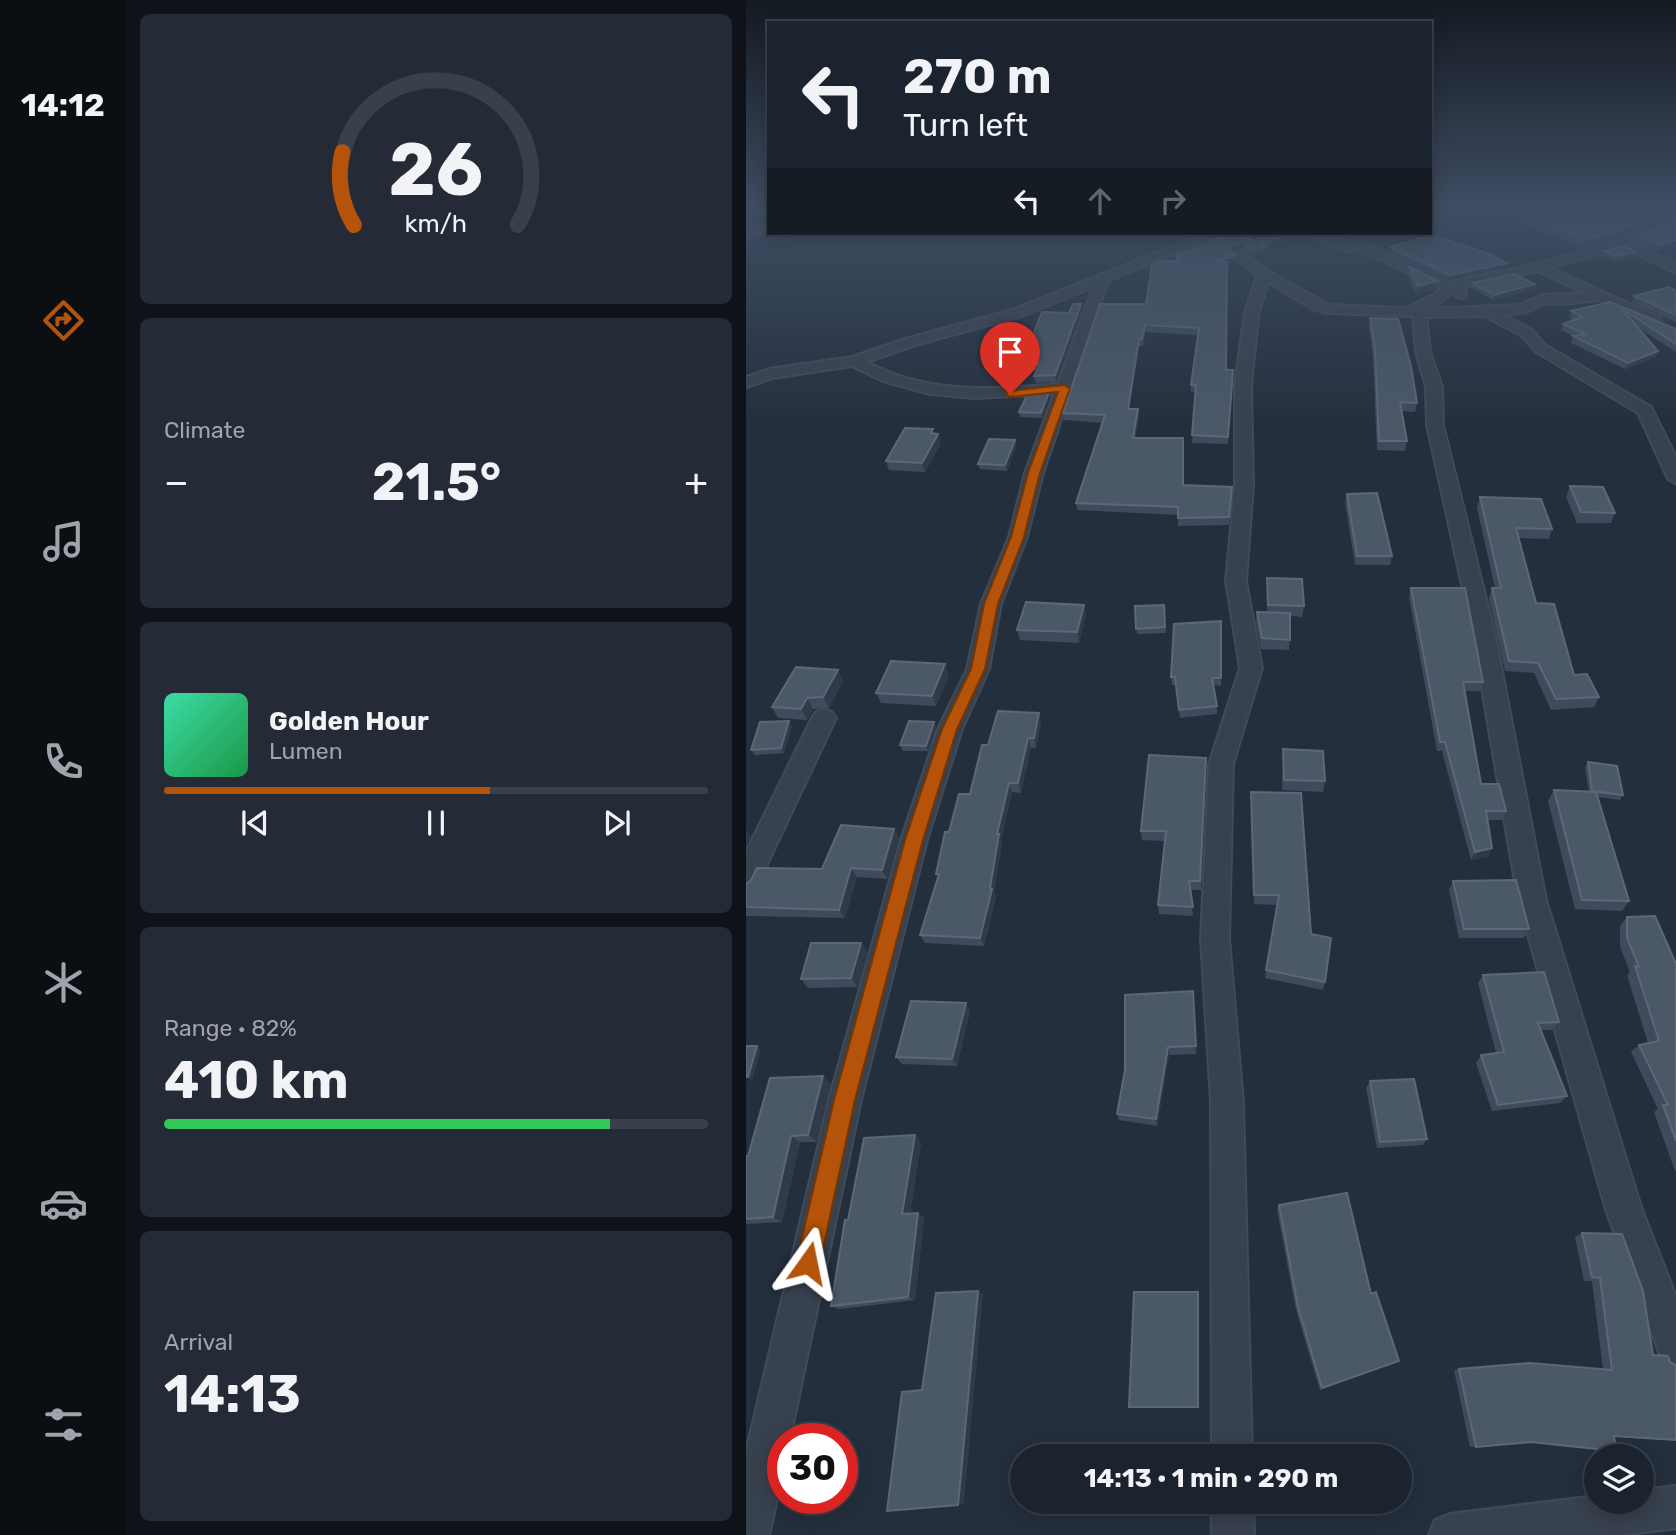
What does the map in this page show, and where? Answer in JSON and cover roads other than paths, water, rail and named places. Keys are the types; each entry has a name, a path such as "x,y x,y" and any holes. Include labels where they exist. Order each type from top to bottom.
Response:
{"street":[{"path":"746,382 769,374 854,360 1017,313 1097,281"},
{"path":"748,1535 845,1100 914,840 950,729 978,669 991,604 1018,537 1034,473 1102,281"},
{"path":"1232,1444 1227,1102 1215,939 1221,764 1251,668 1236,581 1244,485 1244,384 1252,312 1262,281"},
{"path":"1275,281 1318,306 1419,312 1522,309 1543,299 1597,296"},
{"path":"1436,281 1487,312 1528,333 1540,348 1646,410 1676,479"},
{"path":"1473,281 1448,286 1434,301 1414,308 1419,312 1423,352 1434,387 1436,425 1484,635 1532,900 1624,1210 1676,1349"},
{"path":"1566,281 1665,325"},
{"path":"854,360 886,378 912,386 1010,394 1064,388"},
{"path":"746,880 824,718"},
{"path":"1451,1535 1676,1507"},
{"path":"1232,1514 1233,1535"}]}
